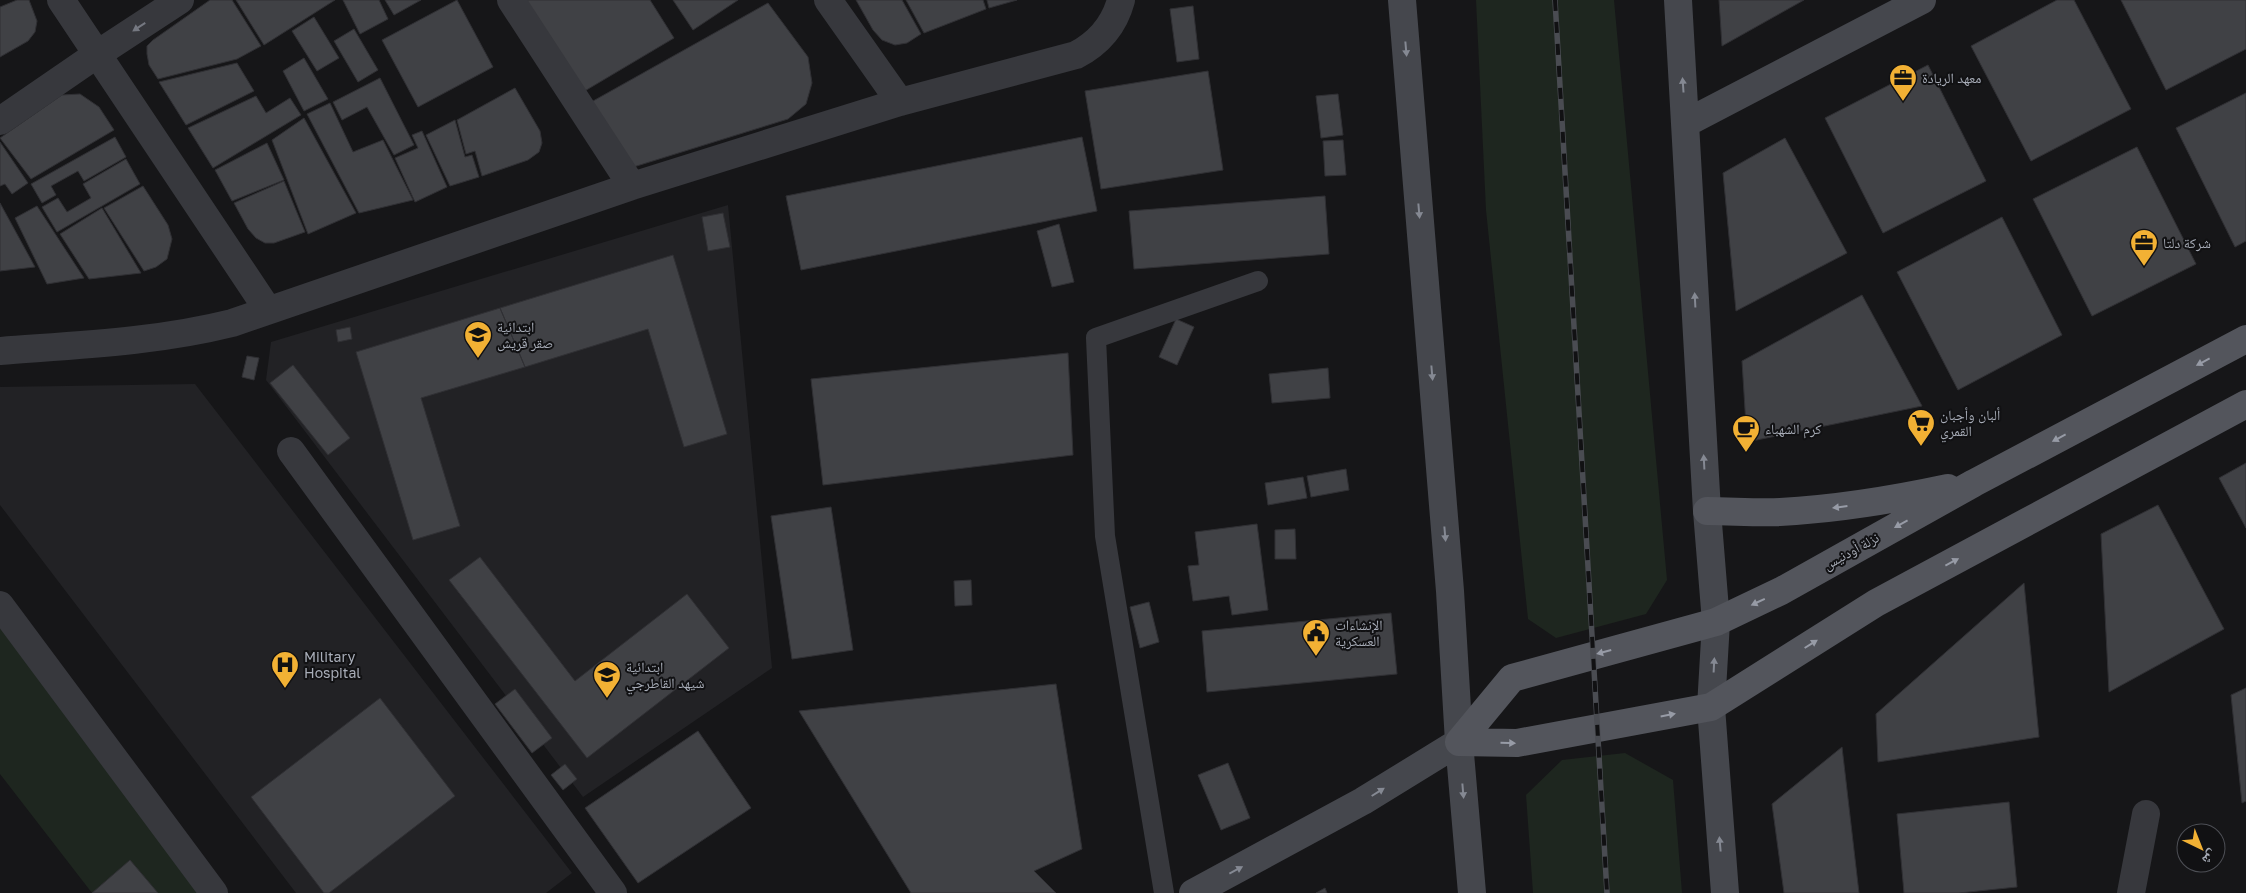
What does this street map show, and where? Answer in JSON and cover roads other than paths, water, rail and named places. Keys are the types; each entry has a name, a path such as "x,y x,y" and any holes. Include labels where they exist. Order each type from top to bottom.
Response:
{"main road":[{"path":"1402,0 1472,893"},
{"path":"1678,0 1707,511 1716,622 1711,707 1725,893"},
{"path":"1686,123 1922,0"},
{"name":"نزلة أودنيس","path":"1459,742 1512,678 1716,622 1781,591 1974,483 2246,339"},
{"path":"1193,893 1364,801 1459,742 1517,743 1711,707 1876,603 2246,404"},
{"path":"1707,511 1778,512 1832,508 1886,502 1974,483"}],"street":[{"path":"60,0 268,310"},
{"path":"0,121 180,0"},
{"path":"511,0 632,186"},
{"path":"828,0 900,102"},
{"path":"0,351 156,339 232,323 632,186 900,102 1076,55 1090,48 1102,37 1118,11 1122,0"},
{"path":"291,451 614,893"},
{"path":"0,605 214,893"},
{"path":"2131,893 2146,814"}],"lane":[{"path":"1164,893 1105,536 1096,338 1258,280"}],"railway":[{"path":"1555,0 1607,893"}],"place":[{"name":"معهد الريادة","path":"1903,102"},
{"name":"شركة دلتا","path":"2144,267"},
{"name":"ابتدائية صقر قريش","path":"478,359"},
{"name":"ألبان وأجبان القمري","path":"1921,447"},
{"name":"كرم الشهباء","path":"1746,453"},
{"name":"الإنشاءات العسكرية","path":"1316,657"},
{"name":"Military Hospital","path":"285,689"},
{"name":"ابتدائية شيهد القاطرجي","path":"607,699"}]}
